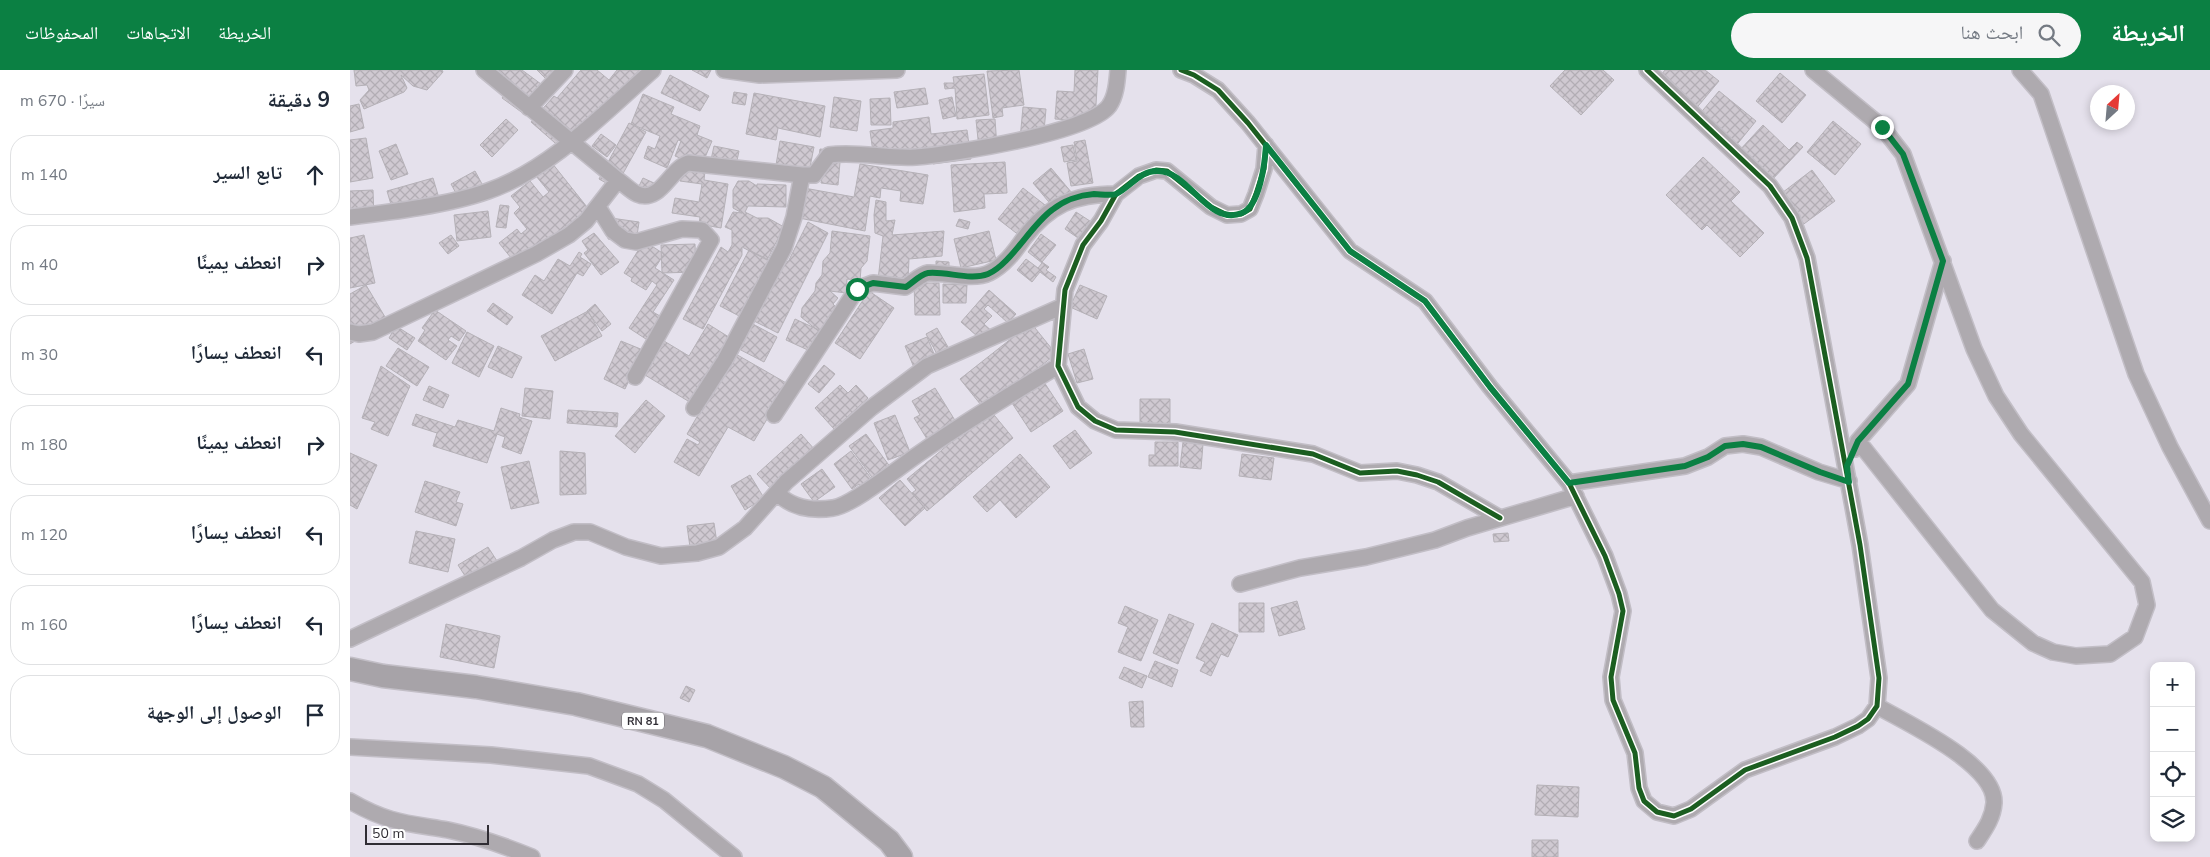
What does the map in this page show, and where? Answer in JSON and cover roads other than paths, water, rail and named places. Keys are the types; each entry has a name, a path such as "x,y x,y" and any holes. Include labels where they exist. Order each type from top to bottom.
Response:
{"main road":[{"name":"RN 81","path":"350,669 383,676 476,687 576,704 707,736 784,766 823,787 889,841 901,857"}],"street":[{"path":"484,70 570,142 638,195 650,195 662,189 681,166 688,163 814,175 829,155 915,157 994,145 1080,124 1098,116 1108,108 1114,99 1118,70"},
{"path":"529,108 564,70"},
{"path":"350,217 387,212 489,191 533,169 570,142 653,70"},
{"path":"724,70 760,76 897,70"},
{"path":"1180,70 1194,74 1218,90 1266,145 1350,251 1425,301 1572,490 1604,556 1619,594 1623,611 1611,677 1613,700 1635,753 1639,788 1644,801 1657,812 1674,816 1691,809 1745,770 1827,740 1858,726 1868,719 1877,706 1879,678 1847,466 1807,258 1792,218 1770,186 1647,70"},
{"path":"1813,70 1882,127 1903,154 1974,349 1996,396 2021,434 2142,582 2147,605 2135,637 2110,654 2085,655 2053,652 2033,643 1992,610 1858,441"},
{"path":"2020,70 2041,94 2136,374 2170,446 2210,521"},
{"path":"1266,145 1264,169 1256,194 1250,209 1241,214 1227,215 1211,207 1166,171 1156,170 1139,176 1116,194 1101,221 1083,245 1065,290 1058,366 1078,407 1095,421 1116,430 1174,432 1314,454 1360,473 1397,471 1417,475 1438,482 1500,518"},
{"path":"694,408 725,360 784,248 794,217 802,175"},
{"path":"350,332 373,332 536,254 569,235 598,207 618,180"},
{"path":"774,414 857,289 873,283 906,287 926,273 964,276 988,274 1011,256 1032,228 1052,209 1071,199 1093,194 1116,194"},
{"path":"598,207 613,230 625,240 636,242 682,229 702,230 712,240 635,376"},
{"path":"1847,466 1858,441 1908,384 1943,261"},
{"path":"350,638 521,558 553,540 574,532 590,532 626,547 661,556 697,553 719,547 746,528 777,493 871,408 927,366 1063,306"},
{"path":"777,493 784,500 802,508 835,508 868,490 987,408 1058,366"},
{"path":"1240,584 1300,568 1366,557 1435,540 1500,518 1572,490 1685,466 1708,457 1725,446 1743,444 1761,447 1849,482"},
{"path":"1877,706 1950,748 1969,762 1984,778 1994,801 1989,824 1977,841"},
{"path":"350,747 491,754 589,766 638,784 664,800 734,857"},
{"path":"350,801 384,819 414,826 448,830 496,843 532,857"}]}
